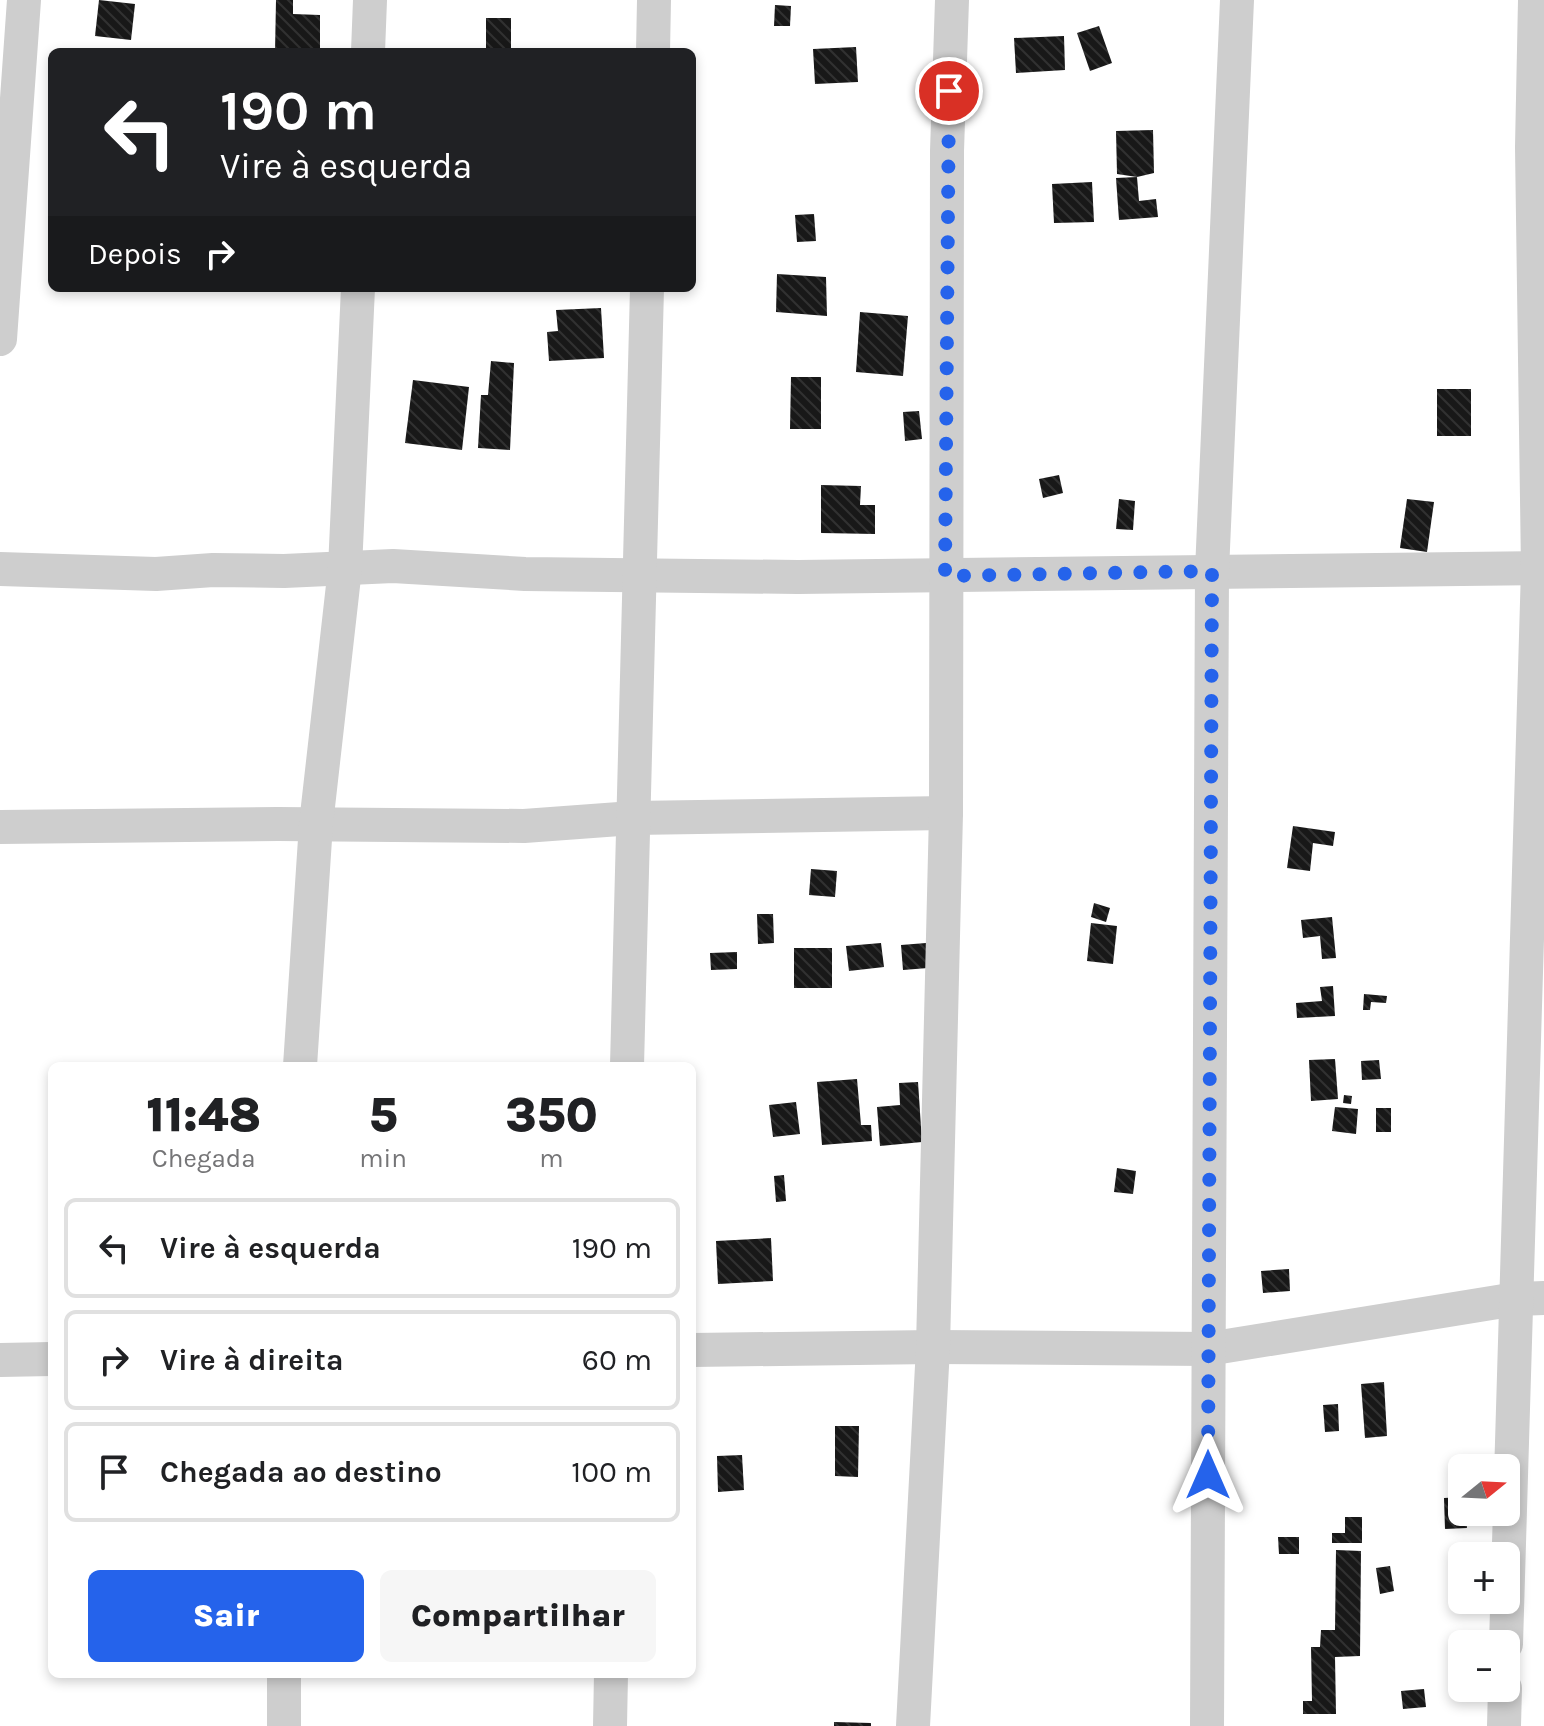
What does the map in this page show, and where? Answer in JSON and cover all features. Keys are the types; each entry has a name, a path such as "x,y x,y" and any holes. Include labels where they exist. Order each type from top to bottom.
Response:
{"street":[{"path":"0,339 24,0"},
{"path":"368,48 370,0"},
{"path":"653,48 654,0"},
{"path":"913,1726 933,1347 946,813 947,151 952,0"},
{"path":"1207,1726 1212,571 1237,0"},
{"path":"1507,1630 1530,1298 1541,568 1532,147 1535,0"},
{"path":"300,1062 316,824 345,568 358,292"},
{"path":"627,1062 647,292"},
{"path":"0,569 156,574 393,566 525,574 945,576 1541,568"},
{"path":"0,827 524,826 633,818 946,813"},
{"path":"696,1350 933,1347 1208,1349 1530,1298"},
{"path":"0,1360 48,1359"},
{"path":"284,1678 284,1726"},
{"path":"610,1726 611,1678"},
{"path":"1504,1726 1505,1702"}],"building":[{"path":"99,0 135,4 131,40 95,36"},
{"path":"276,0 293,0 293,14 320,15 320,48 275,48"},
{"path":"775,5 791,6 790,26 774,26"},
{"path":"486,18 511,18 511,48 486,48"},
{"path":"1099,26 1112,63 1090,71 1077,33"},
{"path":"1064,36 1065,70 1016,73 1014,38"},
{"path":"856,47 858,82 815,84 813,49"},
{"path":"1153,130 1154,173 1137,177 1117,174 1116,131"},
{"path":"1137,177 1139,201 1156,199 1158,217 1119,220 1116,178"},
{"path":"1092,182 1094,222 1054,223 1052,184"},
{"path":"814,214 816,241 797,242 795,215"},
{"path":"777,274 826,277 827,316 776,312"},
{"path":"601,308 604,358 549,361 547,332 558,331 556,310"},
{"path":"860,312 908,316 903,376 856,372"},
{"path":"491,361 514,363 510,450 478,448 481,395 488,395"},
{"path":"791,377 821,377 821,429 790,429"},
{"path":"413,380 469,387 462,450 405,443"},
{"path":"1437,389 1471,389 1471,436 1437,436"},
{"path":"919,411 922,439 905,441 903,412"},
{"path":"1059,475 1063,493 1043,498 1039,479"},
{"path":"821,485 861,486 860,505 875,505 875,534 821,533"},
{"path":"1119,499 1135,501 1133,530 1116,529"},
{"path":"1407,499 1434,502 1427,552 1400,548"},
{"path":"1293,826 1335,832 1333,846 1313,843 1310,871 1287,868"},
{"path":"811,869 837,871 835,897 809,895"},
{"path":"1094,903 1110,908 1106,922 1091,917"},
{"path":"757,914 773,914 774,943 758,944"},
{"path":"1332,917 1336,958 1322,959 1320,936 1303,938 1301,920"},
{"path":"1091,923 1117,926 1113,964 1087,961"},
{"path":"881,943 884,967 849,971 846,946"},
{"path":"926,943 928,968 903,970 901,945"},
{"path":"794,948 832,948 832,988 794,988"},
{"path":"737,952 737,969 711,970 710,953"},
{"path":"1333,986 1335,1016 1297,1018 1296,1003 1322,1001 1320,987"},
{"path":"1364,994 1387,996 1386,1003 1371,1002 1370,1010 1363,1010"},
{"path":"1335,1059 1338,1099 1311,1101 1309,1060"},
{"path":"1379,1060 1381,1079 1362,1080 1361,1061"},
{"path":"857,1079 861,1125 871,1125 872,1141 822,1145 817,1082"},
{"path":"918,1082 922,1142 880,1146 877,1107 900,1105 899,1083"},
{"path":"1344,1095 1352,1096 1351,1104 1343,1103"},
{"path":"796,1102 800,1134 773,1137 769,1105"},
{"path":"1335,1107 1358,1109 1356,1134 1332,1131"},
{"path":"1376,1108 1391,1108 1391,1132 1376,1132"},
{"path":"1117,1168 1136,1171 1133,1194 1114,1192"},
{"path":"784,1175 786,1201 776,1202 774,1176"},
{"path":"771,1238 773,1281 718,1284 716,1241"},
{"path":"1289,1269 1290,1291 1263,1293 1261,1271"},
{"path":"1384,1382 1387,1436 1365,1438 1361,1384"},
{"path":"1338,1404 1339,1431 1325,1432 1323,1405"},
{"path":"835,1426 859,1426 858,1477 835,1476"},
{"path":"742,1455 744,1490 718,1492 717,1456"},
{"path":"1444,1498 1448,1498 1448,1526 1467,1528 1445,1529"},
{"path":"1345,1517 1362,1517 1362,1543 1332,1543 1332,1533 1345,1533"},
{"path":"1278,1537 1299,1537 1299,1554 1279,1554"},
{"path":"1336,1550 1361,1551 1360,1656 1335,1657 1336,1714 1303,1714 1303,1701 1312,1701 1311,1647 1320,1647 1321,1630 1335,1630"},
{"path":"1390,1566 1394,1591 1380,1594 1376,1568"},
{"path":"1424,1689 1426,1707 1403,1709 1401,1691"},
{"path":"834,1722 871,1723 871,1726 834,1726"}],"route":[{"path":"949,91 945,576 1212,571 1208,1475"}]}
